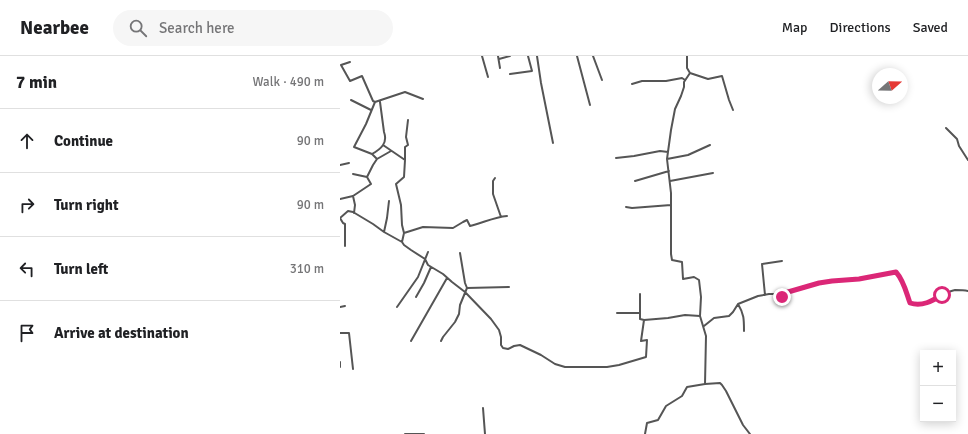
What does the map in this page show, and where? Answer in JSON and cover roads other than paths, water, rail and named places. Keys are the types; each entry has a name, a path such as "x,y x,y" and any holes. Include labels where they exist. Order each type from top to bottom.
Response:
{"street":[{"path":"482,56 488,77"},
{"path":"500,68 498,57 510,56"},
{"path":"510,74 532,71 528,56 532,56"},
{"path":"537,56 553,143"},
{"path":"577,56 590,106"},
{"path":"593,56 602,80"},
{"path":"687,56 687,68 690,73 708,79 722,76 733,110"},
{"path":"350,62 340,65 350,81 362,76 374,102 366,124 354,147 372,154 377,159"},
{"path":"690,73 685,80 681,96 675,109 667,159 670,181 672,260 682,262 683,279 694,277 699,280 701,297 700,316 706,336 705,384"},
{"path":"632,84 642,81 666,81 682,78 685,80"},
{"path":"374,102 378,102 405,92 423,99"},
{"path":"351,100 371,110"},
{"path":"372,154 383,146 386,137 380,102 378,102"},
{"path":"402,242 404,233 400,197 396,184 404,177 406,160 405,147 408,145 406,137 408,120"},
{"path":"946,128 957,139 959,146 968,160"},
{"path":"667,159 688,155 710,145"},
{"path":"383,146 406,160"},
{"path":"367,177 377,159 391,151"},
{"path":"616,158 660,151 668,152"},
{"path":"340,165 349,163"},
{"path":"635,181 669,171"},
{"path":"670,181 713,173"},
{"path":"340,199 353,196 371,184 367,177 353,174"},
{"path":"495,178 493,181 493,194 501,216"},
{"path":"353,196 355,204 354,213"},
{"path":"384,232 389,201"},
{"path":"626,207 632,208 671,205"},
{"path":"345,246 345,224 340,218 348,211 353,212 402,242 425,259 428,265 436,269 465,292 484,311 499,330 503,348 508,349 520,345 542,355 555,364 565,367 607,367 619,365 646,356 647,340 641,341 644,320"},
{"path":"404,233 423,227 453,228 467,220 470,226 501,216 507,216"},
{"path":"398,307 418,277 428,252"},
{"path":"441,341 459,314 460,305 467,288 460,253"},
{"path":"765,295 762,264 782,261"},
{"path":"416,297 431,267"},
{"path":"704,326 714,318 731,315 738,304 758,296 774,294 782,297 788,292 819,283 859,279 896,272 901,277 910,303 915,305 930,302 954,290 968,291"},
{"path":"411,341 447,278"},
{"path":"467,288 509,287"},
{"path":"640,294 640,319 668,318 685,315 700,316"},
{"path":"738,304 744,316 744,331"},
{"path":"340,307 345,306"},
{"path":"617,313 640,313"},
{"path":"340,333 349,332 353,369"},
{"path":"340,362 340,367"},
{"path":"645,434 647,423 658,420 666,406 682,396 687,387 720,383 726,391 743,425 750,434"},
{"path":"483,408 485,434"},
{"path":"405,434 424,434"}]}
